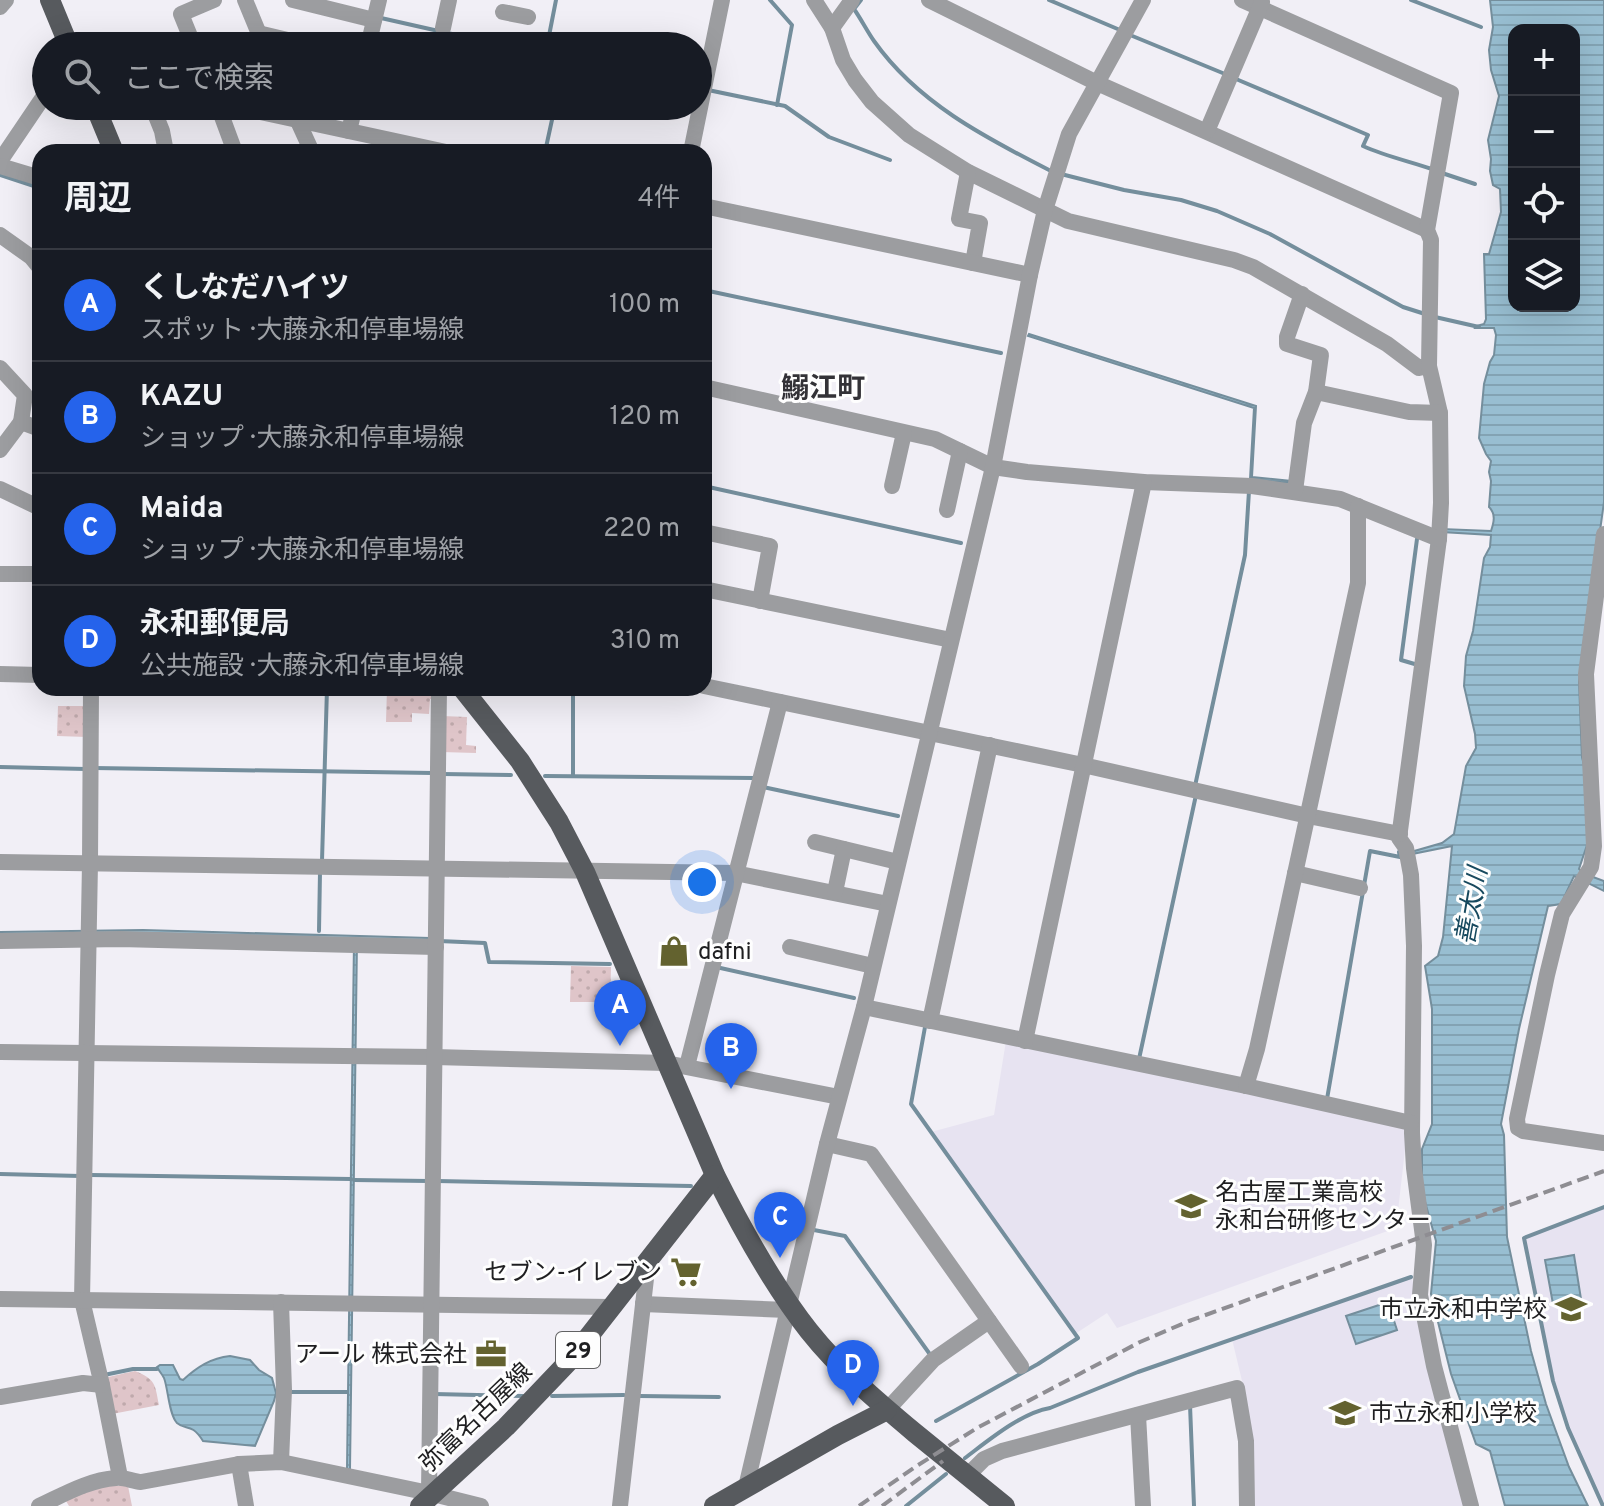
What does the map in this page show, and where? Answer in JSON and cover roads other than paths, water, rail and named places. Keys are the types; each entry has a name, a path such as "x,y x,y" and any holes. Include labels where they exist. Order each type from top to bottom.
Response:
{"main road":[{"path":"51,0 64,32"},
{"path":"101,120 111,144"},
{"path":"468,696 520,761 559,822 676,1064 715,1175 788,1307 820,1344 887,1410 967,1476 986,1498 1005,1506"},
{"name":"弥富名古屋線","path":"427,1498 506,1427 560,1371 715,1175"},
{"path":"714,1506 887,1410"}],"street":[{"path":"0,7 6,0"},
{"path":"188,32 181,14 214,0"},
{"path":"245,0 258,32"},
{"path":"293,0 374,20"},
{"path":"371,32 379,0"},
{"path":"443,28 449,0"},
{"path":"712,49 722,0"},
{"path":"814,0 832,28 843,60 872,102 909,135 968,172 1068,221 1253,267 1387,344 1419,368 1429,366"},
{"path":"832,28 852,0"},
{"path":"929,0 1097,83 1427,230"},
{"path":"746,1487 993,467 1045,210 1069,134 1143,0"},
{"path":"1242,0 1262,4 1451,93 1427,230 1431,240 1429,366 1440,413 1439,539 1399,838 1406,848 1411,875 1414,946 1411,1123 1424,1245 1420,1295 1434,1366 1471,1506"},
{"path":"1207,131 1262,4"},
{"path":"32,115 0,164 32,175"},
{"path":"158,120 164,144"},
{"path":"223,120 232,144"},
{"path":"297,120 308,144"},
{"path":"315,120 409,144"},
{"path":"349,131 352,120"},
{"path":"693,144 698,120"},
{"path":"968,172 959,219 980,223 973,263"},
{"path":"712,208 1030,275"},
{"path":"0,235 32,258"},
{"path":"1295,491 1304,423 1316,392 1321,355 1287,344 1302,294"},
{"path":"0,368 25,395 21,422 0,450"},
{"path":"712,389 935,439 993,467 1144,482 1252,486 1295,491 1340,499 1439,539"},
{"path":"1316,392 1409,412 1440,413"},
{"path":"21,422 32,426"},
{"path":"892,486 904,433"},
{"path":"947,510 960,451"},
{"path":"1025,1041 1144,482"},
{"path":"0,489 32,504"},
{"path":"1246,1086 1257,1049 1358,583 1358,506"},
{"path":"712,534 770,546 760,601"},
{"path":"1604,534 1586,674 1596,707 1590,787 1594,846 1591,867 1562,914 1517,1119 1518,1128 1523,1131 1604,1143"},
{"path":"0,574 32,574"},
{"path":"712,591 951,640"},
{"path":"0,674 32,675"},
{"path":"712,688 1400,834"},
{"path":"91,696 82,1300 120,1477"},
{"path":"427,1498 439,696"},
{"path":"676,1064 735,873 780,702"},
{"path":"930,1021 990,745"},
{"path":"815,842 898,862"},
{"path":"835,892 844,849"},
{"path":"0,862 735,873 888,904"},
{"path":"1295,873 1360,888"},
{"path":"0,941 88,936 356,945 436,943"},
{"path":"790,947 873,966"},
{"path":"864,1007 1411,1123"},
{"path":"0,1052 434,1057 676,1064 839,1097"},
{"path":"827,1144 871,1154 1021,1366"},
{"path":"620,1506 648,1261"},
{"path":"0,1299 612,1307"},
{"path":"281,1302 284,1390 281,1462"},
{"path":"643,1304 788,1307"},
{"path":"887,1410 933,1360 989,1321"},
{"path":"0,1397 83,1383 102,1385"},
{"path":"967,1476 984,1459 1002,1451 1237,1388 1246,1441 1247,1506"},
{"path":"1138,1415 1143,1506"},
{"path":"39,1506 64,1501 87,1483 120,1477 141,1482 239,1464 281,1462 427,1498 481,1506"},
{"path":"239,1464 246,1506"}],"water":[{"name":"善太川","path":"1490,0 1604,0 1604,502 1579,682 1582,757 1588,782 1587,845 1579,869 1604,881 1604,891 1574,876 1561,904 1548,906 1519,1029 1501,1124 1504,1135 1507,1237 1531,1351 1569,1467 1588,1506 1505,1506 1490,1451 1476,1444 1451,1374 1431,1294 1436,1241 1422,1191 1422,1149 1432,1124 1432,1009 1425,966 1438,956 1443,937 1452,846 1411,852 1442,843 1454,834 1466,766 1476,748 1464,686 1466,656 1491,535 1442,532 1442,529 1491,531 1494,521 1489,507 1491,461 1479,438 1484,384 1494,355 1496,335 1494,328 1475,328 1484,324 1486,319 1484,254 1489,254 1501,212 1500,189 1493,185 1490,171 1488,140 1499,96 1489,50 1493,27"},
{"path":"1029,334 1256,406 1252,477 1291,483 1250,479 1254,408"},
{"path":"143,930 439,940 357,941 350,1469 347,1469 354,941 0,936 0,932"},
{"path":"1574,1255 1581,1299 1553,1304 1545,1260"},
{"path":"1388,1302 1397,1330 1356,1344 1346,1316"},
{"path":"230,1356 250,1360 272,1378 276,1393 274,1401 255,1446 203,1441 195,1431 177,1423 164,1378 157,1367 173,1365 183,1380 205,1364"}],"waterway":[{"path":"550,32 556,0"},
{"path":"770,0 792,25 777,105"},
{"path":"861,0 854,9 874,41 910,82 976,131 1049,170"},
{"path":"1049,0 1120,30"},
{"path":"1411,0 1481,27"},
{"path":"381,18 443,32"},
{"path":"1130,35 1225,74"},
{"path":"1236,79 1368,135 1363,146 1432,169"},
{"path":"712,91 785,106 829,137 890,160"},
{"path":"547,144 552,120"},
{"path":"1442,173 1475,184"},
{"path":"1061,174 1217,211 1270,234 1403,307 1425,314"},
{"path":"0,175 32,185"},
{"path":"712,292 1001,353"},
{"path":"1435,317 1479,327"},
{"path":"712,488 961,543"},
{"path":"1195,786 1245,555 1249,491"},
{"path":"1417,539 1401,660 1418,665"},
{"path":"322,861 327,696"},
{"path":"573,696 573,776"},
{"path":"0,767 86,769"},
{"path":"94,768 433,773"},
{"path":"442,774 511,775"},
{"path":"545,776 754,778"},
{"path":"763,787 898,816"},
{"path":"1139,1059 1196,795"},
{"path":"1327,1099 1370,851 1400,857 1399,852"},
{"path":"319,931 320,872"},
{"path":"439,941 485,943 489,962 610,964"},
{"path":"716,967 854,998"},
{"path":"925,1027 911,1104 1078,1338 936,1421"},
{"path":"0,1174 80,1176"},
{"path":"91,1175 351,1179"},
{"path":"354,1180 428,1181"},
{"path":"437,1181 691,1186"},
{"path":"1603,1506 1568,1428 1553,1381 1524,1238 1604,1207"},
{"path":"814,1230 845,1236 929,1353"},
{"path":"965,1458 1028,1415 1138,1372 1411,1277"},
{"path":"104,1375 133,1369 157,1369"},
{"path":"290,1392 347,1392"},
{"path":"434,1394 523,1396"},
{"path":"552,1396 624,1395"},
{"path":"639,1396 719,1397"},
{"path":"1190,1405 1194,1506"},
{"path":"906,1506 946,1474"}],"railway":[{"path":"859,1506 977,1428 1140,1342 1189,1321 1604,1171"},
{"path":"882,1506 943,1461"}],"place":[{"name":"dafni","path":"674,951"},
{"name":"くしなだハイツ","path":"620,1046"},
{"name":"KAZU","path":"731,1089"},
{"name":"名古屋工業高校 永和台研修センター","path":"1191,1206"},
{"name":"Maida","path":"780,1258"},
{"name":"セブン-イレブン","path":"686,1272"},
{"name":"市立永和中学校","path":"1571,1309"},
{"name":"アール 株式会社","path":"491,1354"},
{"name":"永和郵便局","path":"853,1406"},
{"name":"市立永和小学校","path":"1345,1413"}],"district":[{"name":"鰯江町","path":"823,387"}]}
